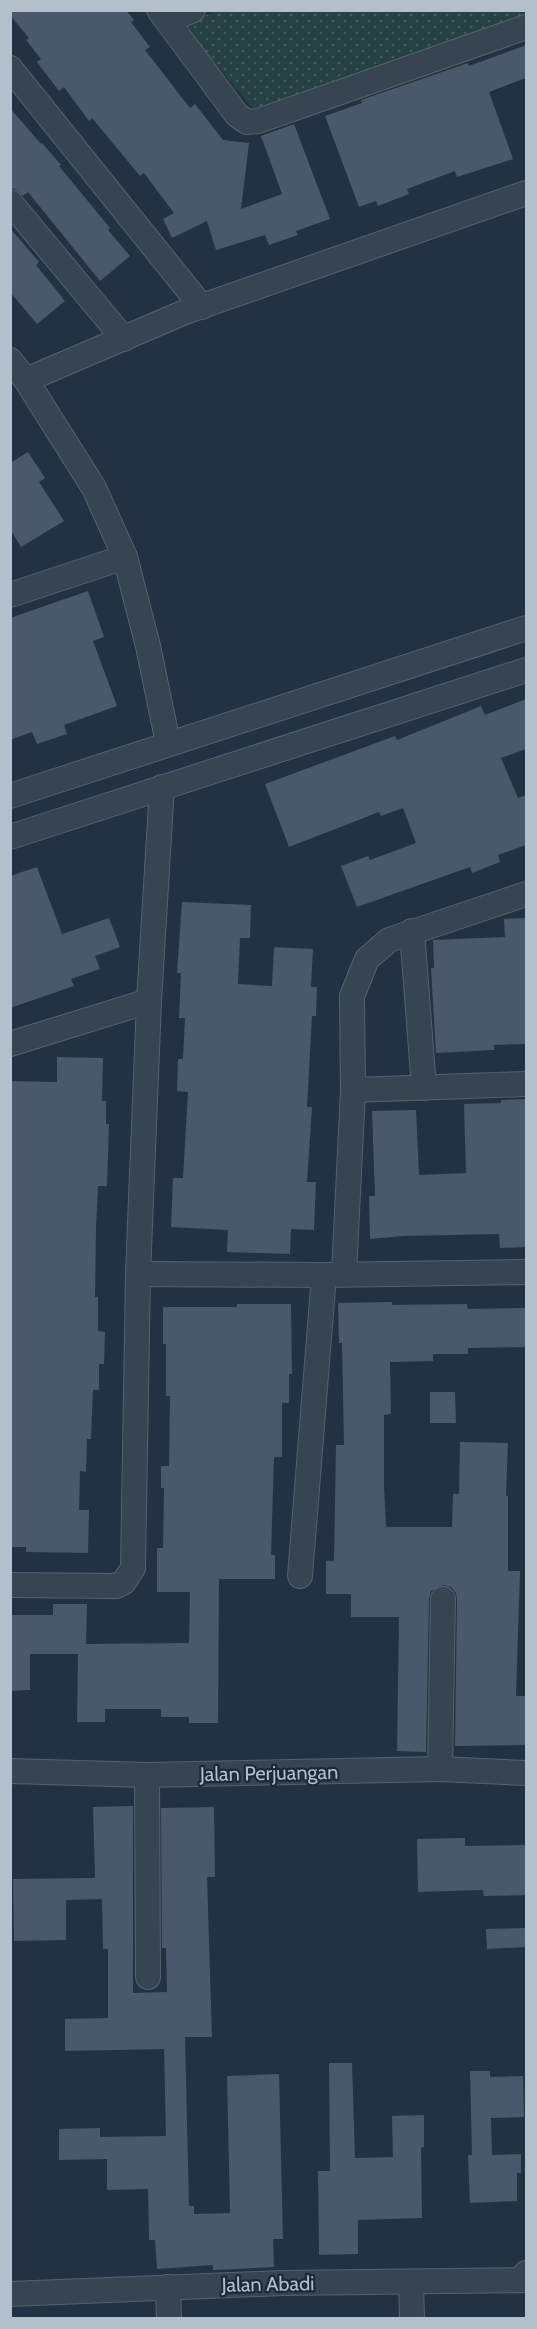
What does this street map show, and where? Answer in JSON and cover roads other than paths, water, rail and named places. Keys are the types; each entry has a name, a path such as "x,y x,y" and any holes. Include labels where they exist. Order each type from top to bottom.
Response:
{"street":[{"path":"193,10 164,16 237,115 247,122 258,121 526,27"},
{"path":"10,68 202,307"},
{"path":"26,380 202,307 526,193"},
{"path":"10,202 124,339"},
{"path":"10,360 26,380 94,488 125,557 148,646 168,743"},
{"path":"10,595 125,557"},
{"path":"10,796 526,627"},
{"path":"10,837 526,670"},
{"path":"338,690 353,725"},
{"path":"10,1585 116,1586 124,1582 133,1568 138,1274 149,1000 162,787"},
{"path":"300,1576 353,1090 352,996 368,958 388,940 526,894"},
{"path":"412,931 424,1088"},
{"path":"10,1044 149,1000"},
{"path":"353,1090 526,1084"},
{"path":"138,1274 334,1275 526,1272"},
{"path":"440,1769 443,1599"},
{"name":"Jalan Perjuangan","path":"10,1771 147,1775 440,1769 526,1773"},
{"path":"147,1775 148,1977"},
{"path":"526,2273 526,2280"},
{"name":"Jalan Abadi","path":"10,2294 168,2287 526,2280"},
{"path":"411,2282 412,2319"},
{"path":"168,2287 169,2319"}]}
